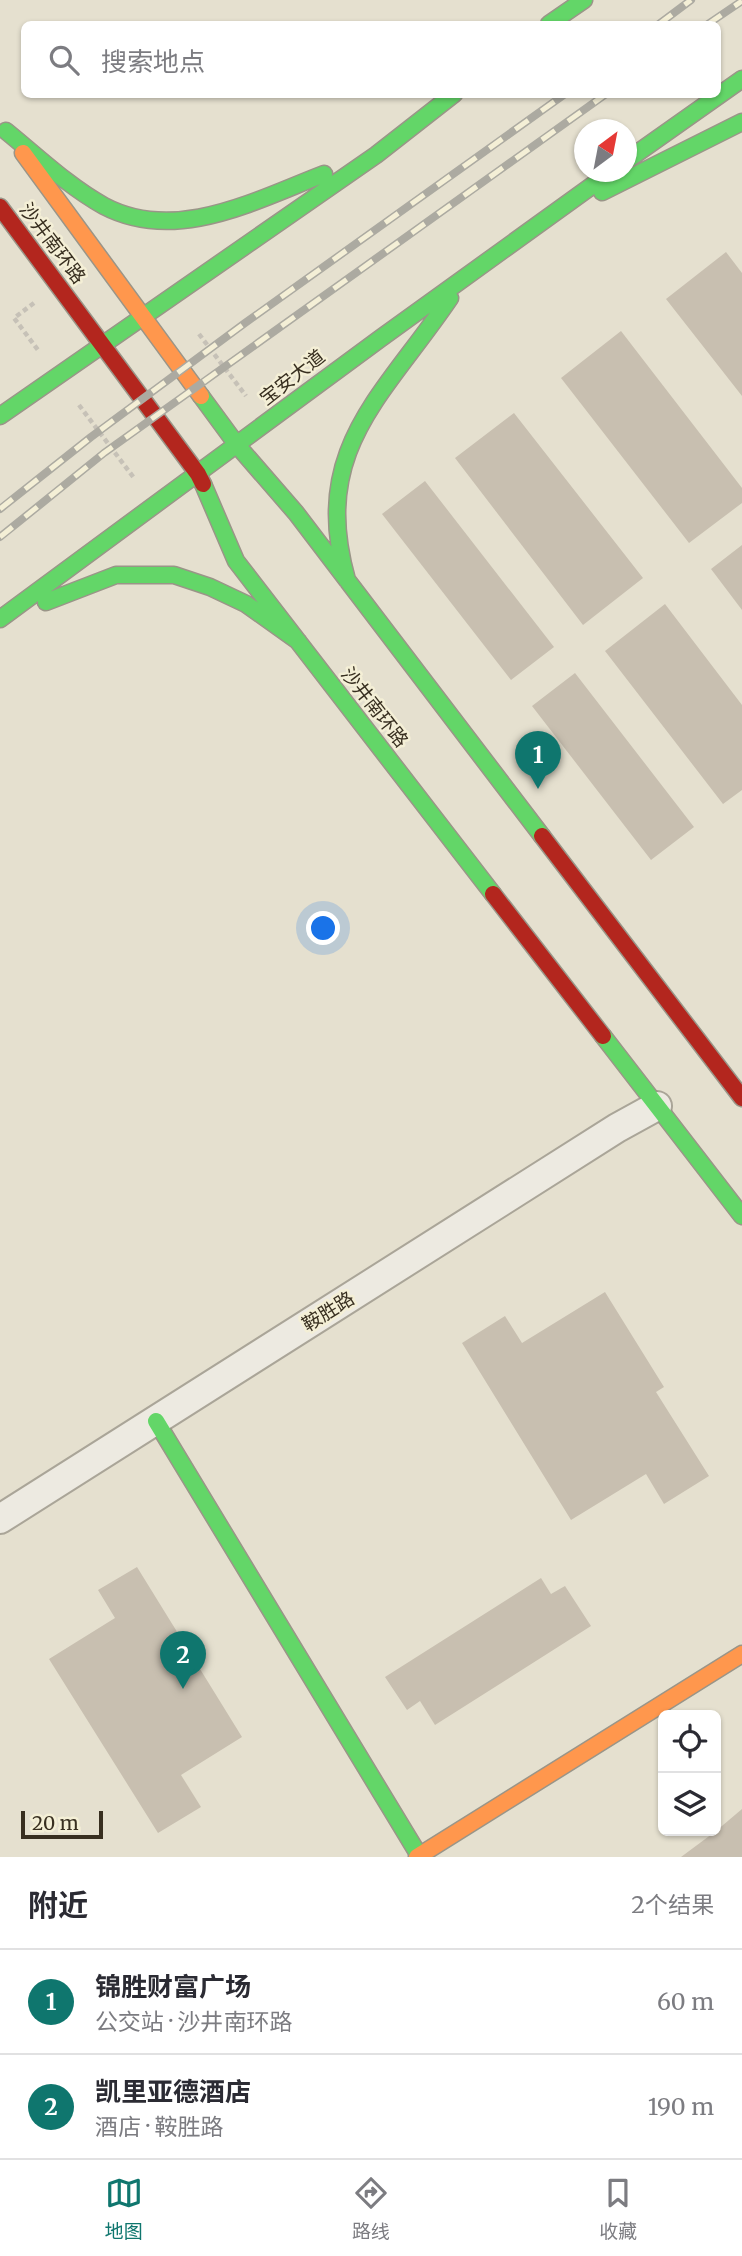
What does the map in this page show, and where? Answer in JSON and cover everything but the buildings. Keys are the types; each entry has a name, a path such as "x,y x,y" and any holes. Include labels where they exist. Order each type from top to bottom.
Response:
{"main road":[{"path":"535,21 557,0"},
{"path":"553,21 584,0"},
{"path":"721,94 742,79"},
{"path":"0,416 376,155 449,98"},
{"path":"637,152 715,98"},
{"path":"537,224 742,122"},
{"path":"3,127 87,195 119,214 144,222 180,221 219,213 376,155"},
{"name":"沙井南环路","path":"3,127 237,445 296,513 742,1098"},
{"name":"宝安大道","path":"1,619 373,342 597,182"},
{"name":"沙井南环路","path":"0,206 198,474 236,561 742,1216"},
{"path":"347,580 337,540 336,498 339,478 352,439 362,421 469,273"},
{"path":"1,619 116,575 174,575 210,587 246,604 298,641"},
{"path":"156,1420 419,1857 742,1654"}],"street":[{"name":"鞍胜路","path":"0,1519 617,1128 657,1106"}],"path":[{"path":"38,350 14,318 43,296"},
{"path":"200,334 249,400"},
{"path":"79,405 134,478"}],"railway":[{"path":"663,21 691,0"},
{"path":"712,21 742,1"},
{"path":"0,509 91,437 245,323 559,98"},
{"path":"0,537 104,453 600,98"}],"traffic: fast":[{"path":"553,21 584,0"},
{"path":"721,94 742,79"},
{"path":"0,416 376,155 449,98"},
{"path":"637,153 715,98"},
{"path":"602,192 742,122"},
{"path":"6,131 66,180 104,206 131,217 159,221 216,214 324,174"},
{"path":"0,619 597,182"},
{"path":"347,580 338,534 338,495 346,459 378,396 450,298"},
{"path":"201,396 237,445 296,513 542,836"},
{"path":"203,484 236,561 493,894"},
{"path":"46,602 116,575 174,575 210,587 246,604 298,641"},
{"path":"603,1036 742,1216"},
{"path":"156,1421 420,1857"}],"traffic: slow":[{"path":"23,153 201,396"},
{"path":"417,1857 742,1654"}],"traffic: jam":[{"path":"0,207 203,484"},
{"path":"542,836 742,1098"},
{"path":"493,894 603,1036"}],"place":[{"name":"锦胜财富广场","path":"538,789"},
{"name":"凯里亚德酒店","path":"183,1689"}]}
